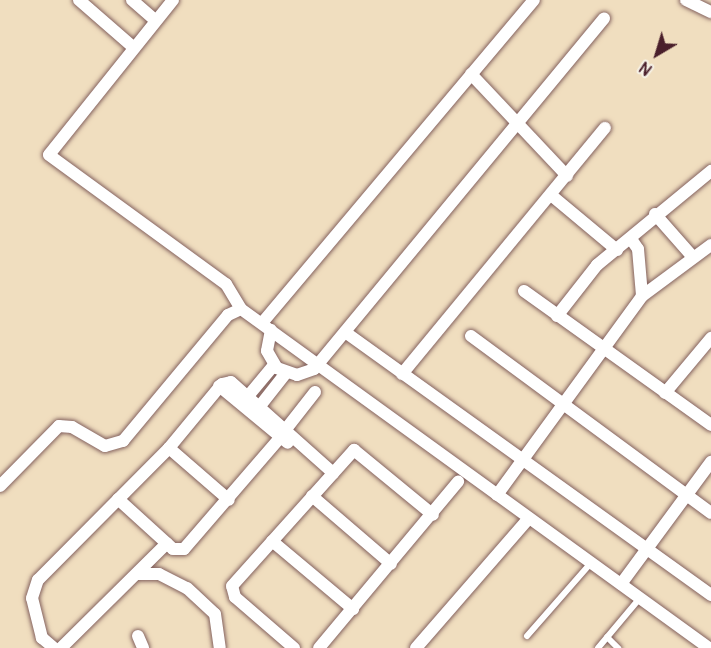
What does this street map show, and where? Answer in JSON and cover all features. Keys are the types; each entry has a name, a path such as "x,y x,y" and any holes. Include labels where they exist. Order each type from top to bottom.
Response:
{"street":[{"path":"79,0 132,46"},
{"path":"132,0 155,20"},
{"path":"173,0 132,46 50,159 226,284 242,309 266,327 709,648"},
{"path":"534,0 471,74 266,327 267,351 274,365 286,373 303,374 318,365 521,123 604,20"},
{"path":"686,0 711,12"},
{"path":"471,74 521,123 567,176"},
{"path":"402,374 605,128"},
{"path":"557,316 597,265 631,239 655,214 711,171"},
{"path":"551,195 617,250"},
{"path":"655,214 691,255"},
{"path":"631,239 638,249 642,296"},
{"path":"497,495 601,349 642,296 691,255 711,245"},
{"path":"524,291 601,349 711,425"},
{"path":"0,486 59,426 72,427 105,446 123,441 228,315 242,309"},
{"path":"345,332 521,461 711,595"},
{"path":"471,336 711,513"},
{"path":"665,393 711,338"},
{"path":"245,400 274,365"},
{"path":"256,410 286,373"},
{"path":"54,648 42,638 34,588 169,448 219,386 231,382 245,400 330,475"},
{"path":"118,499 167,543 177,550 186,548 230,500 315,392"},
{"path":"169,448 230,500"},
{"path":"294,648 235,597 232,586 354,450 362,452 433,515"},
{"path":"621,584 711,462"},
{"path":"319,648 433,515 458,482"},
{"path":"312,496 391,564"},
{"path":"416,648 529,518"},
{"path":"272,541 352,609"},
{"path":"61,648 167,543"},
{"path":"137,574 159,574 188,588 215,614 220,648"}],"lane":[{"path":"527,636 591,563"},
{"path":"598,648 639,598"},
{"path":"607,637 618,648"}]}
